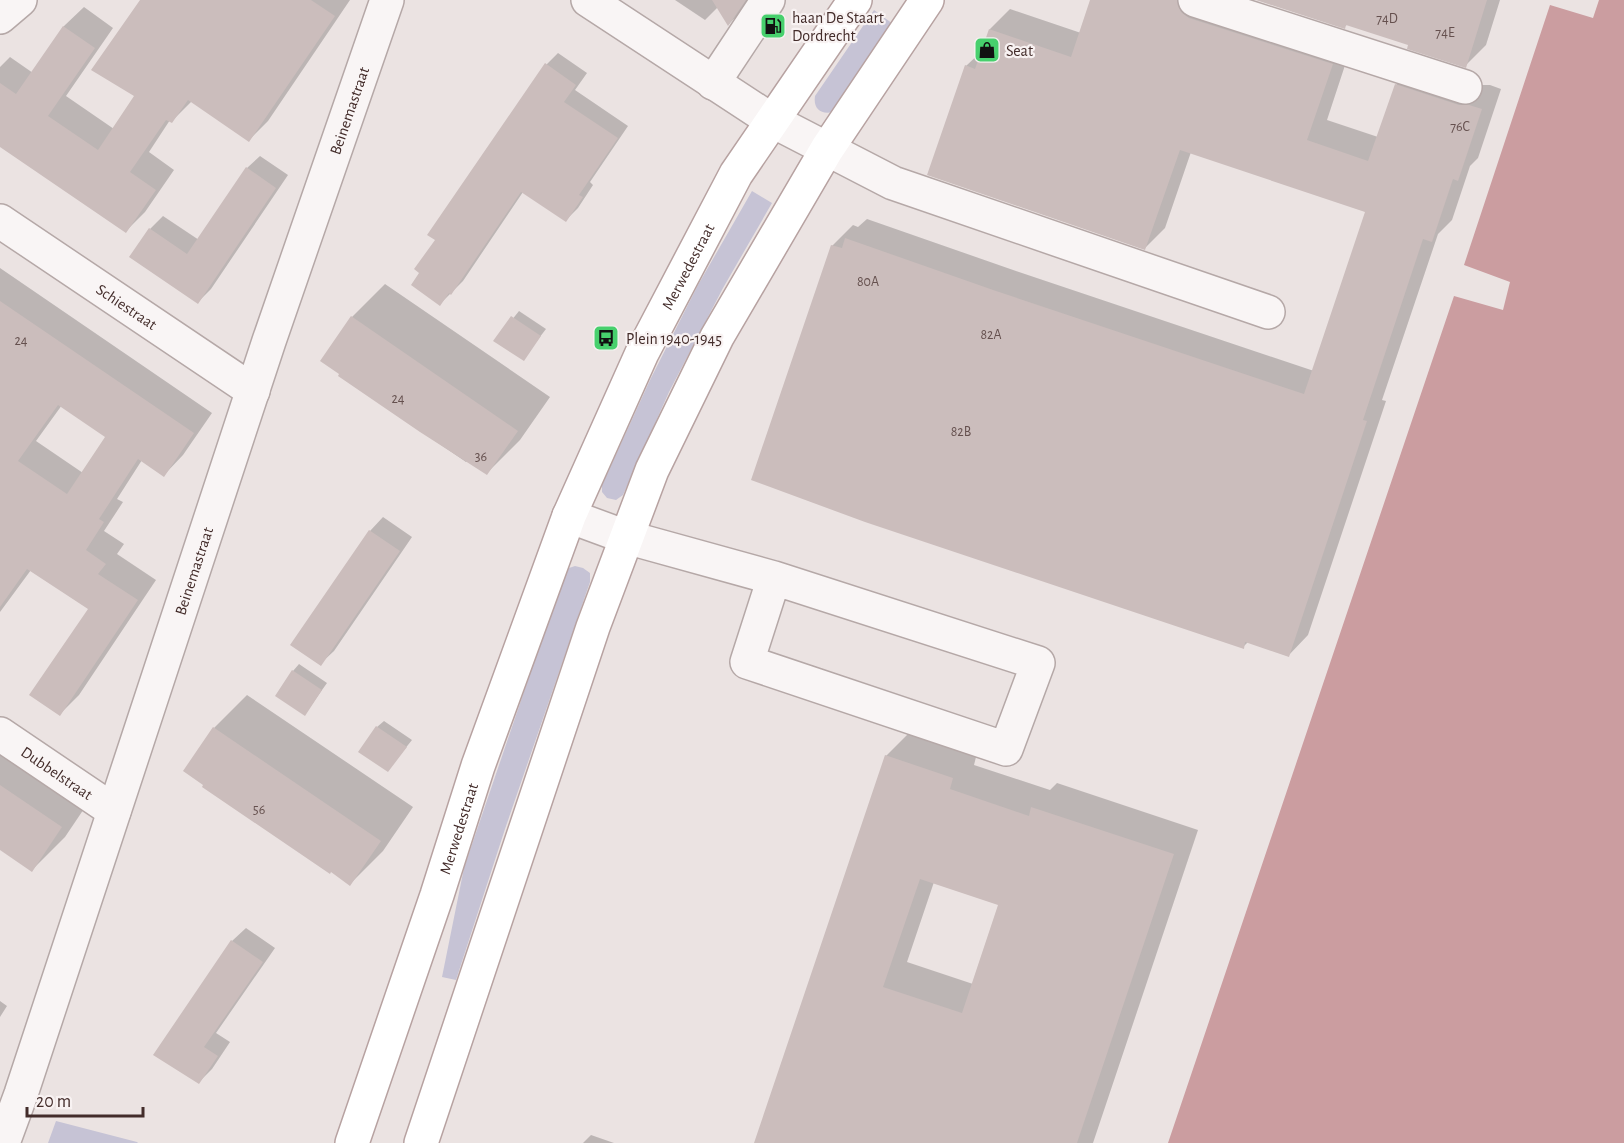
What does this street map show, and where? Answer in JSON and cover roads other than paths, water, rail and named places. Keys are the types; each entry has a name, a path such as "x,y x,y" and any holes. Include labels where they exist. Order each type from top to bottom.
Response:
{"main road":[{"name":"Merwedestraat","path":"352,1143 437,896 478,766 569,516 642,353 736,174 854,0"},
{"path":"421,1143 593,627 641,542 652,470 717,337 826,149 927,0"}],"street":[{"path":"0,17 20,0"},
{"name":"Beinemastraat","path":"3,1143 25,1083 253,392 387,0"},
{"path":"588,0 771,120 893,183 1268,312"},
{"path":"713,82 768,0"},
{"path":"1196,0 1465,87"},
{"name":"Schiestraat","path":"0,221 253,392"},
{"path":"569,516 641,542 774,578 1038,663 1006,749 747,662 774,578"},
{"name":"Dubbelstraat","path":"0,734 114,811"}],"place":[{"name":"haan De Staart Dordrecht","path":"773,26"},
{"name":"Seat","path":"987,50"},
{"name":"Plein 1940-1945","path":"606,338"}]}
